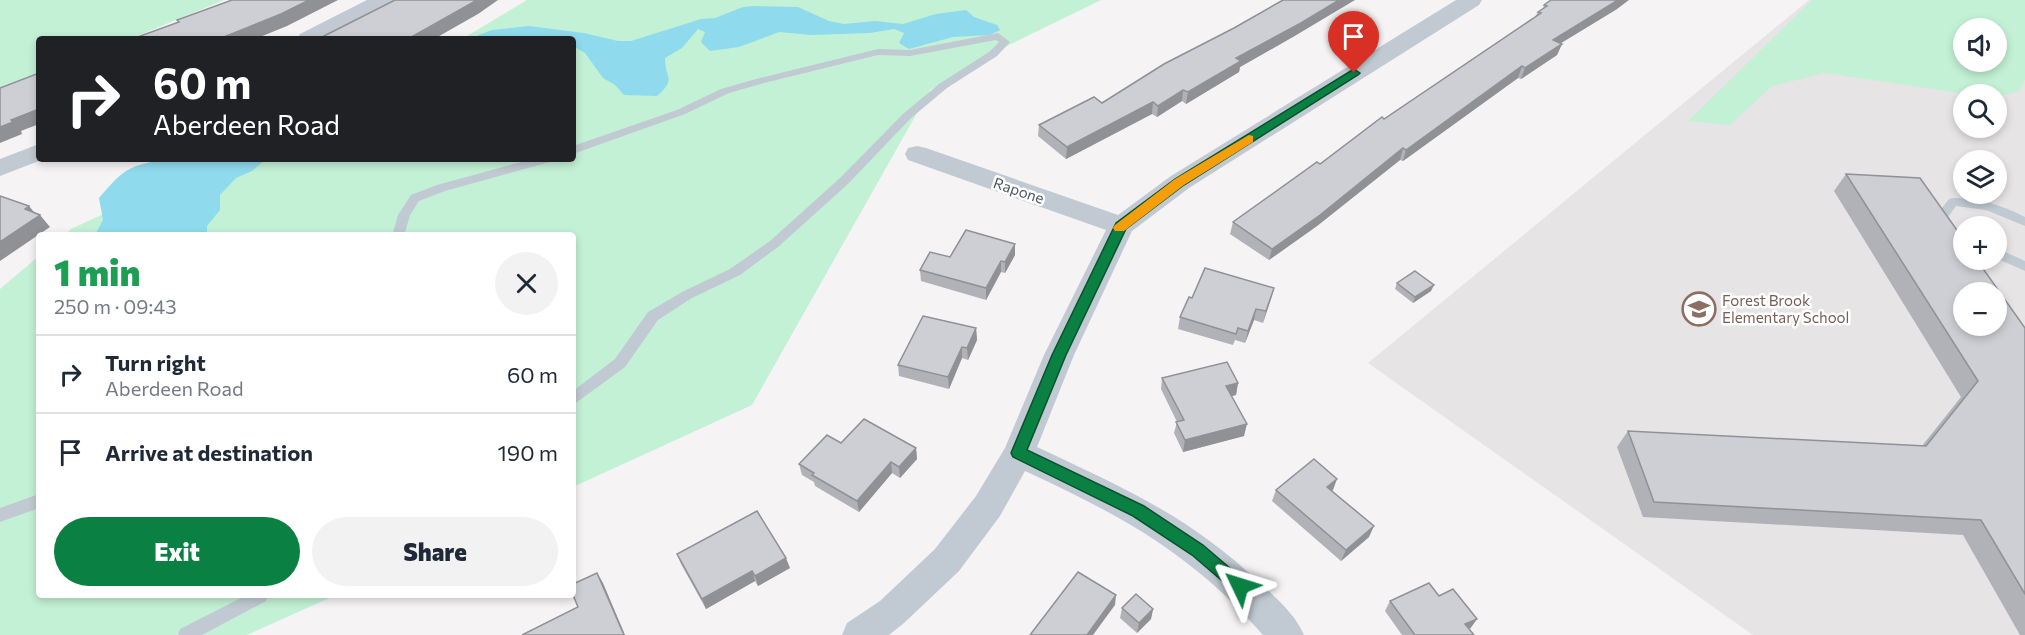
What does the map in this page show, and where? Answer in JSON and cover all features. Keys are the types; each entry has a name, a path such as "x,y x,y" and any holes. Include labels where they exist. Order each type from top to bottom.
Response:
{"street":[{"path":"314,36 383,0"},
{"path":"860,635 892,612 947,560 988,506 1019,453 1059,355 1120,226 1180,182 1471,0"},
{"path":"0,168 36,153"},
{"name":"Rapone","path":"917,154 1120,226"},
{"path":"1019,453 1138,511 1198,550 1254,598 1286,635"}],"lane":[{"path":"576,149 681,112 724,91 760,81 878,52 910,53 998,36 1005,42 993,54 943,86 907,116 844,181 774,244 735,272 687,295 653,316 620,363 576,397"},
{"path":"400,232 404,214 415,198 441,188 535,162"},
{"path":"1953,237 1941,217 1953,202 1973,201 1998,209 2025,222"},
{"path":"1946,228 1953,231"},
{"path":"2007,257 2025,266"},
{"path":"0,515 36,502"},
{"path":"186,635 256,598"}],"shaded area":[{"name":"Forest Brook Elementary School","path":"1809,0 2025,0 2025,635 1753,635 1368,363"}],"green space":[{"path":"0,0 224,0 137,36 36,36 36,74 0,88"},
{"path":"527,0 1101,0 1005,47 930,90 752,405 576,486 576,232 68,232 216,162 576,162 576,36 467,36"},
{"path":"1812,0 2025,0 2025,79 2019,91 2007,94 2007,84 1953,84 1953,92 1825,73 1772,86 1730,125 1688,121"},
{"path":"36,259 36,598 330,598 247,635 0,635 0,289"}],"water":[{"path":"743,7 798,7 829,21 844,24 875,21 903,24 936,14 966,10 974,17 997,25 1000,30 990,35 953,37 909,49 899,43 904,33 894,29 870,33 811,35 779,32 739,47 710,51 701,42 705,32 698,29 682,48 665,58 668,82 657,96 624,95 615,85 603,78 585,53 576,48 576,36 477,36 492,30 529,26 584,33 618,41 631,41 701,19 715,18"},
{"path":"262,162 252,171 236,178 220,195 220,210 207,226 207,232 97,232 103,220 99,198 122,174 145,163"}],"building":[{"path":"232,0 309,0 226,36 140,36 179,22 177,20"},
{"path":"395,0 477,0 413,36 324,36"},
{"path":"1283,0 1339,0 1236,58 1241,61 1188,92 1183,90 1158,106 1153,102 1067,147 1039,125 1094,97 1102,103 1164,64"},
{"path":"1551,0 1618,0 1553,40 1562,44 1525,68 1522,66 1406,150 1403,148 1320,215 1272,249 1233,222 1317,162 1320,164 1382,117 1384,119 1541,13 1538,12"},
{"path":"36,74 36,110 0,127 0,88"},
{"path":"1846,174 1920,178 1953,224 1953,270 1984,270 1993,282 1953,282 1953,336 2007,336 2007,302 2025,328 2025,594 1981,520 1654,502 1628,431 1926,446 1978,381"},
{"path":"0,196 29,206 25,209 40,215 0,242"},
{"path":"966,230 1015,244 1005,262 1001,261 986,288 920,270 930,252 950,257"},
{"path":"1205,268 1274,288 1266,311 1256,309 1248,331 1238,328 1236,334 1180,317 1189,297 1192,298"},
{"path":"1415,271 1434,285 1415,297 1397,283"},
{"path":"923,316 976,328 967,348 962,347 948,377 898,365"},
{"path":"1227,362 1238,383 1226,386 1247,424 1185,440 1176,422 1184,420 1162,378"},
{"path":"864,419 916,448 899,467 891,462 857,501 812,475 814,473 799,464 827,435 841,443"},
{"path":"1314,459 1337,479 1327,487 1374,526 1346,550 1276,490"},
{"path":"757,511 786,558 755,576 752,571 702,599 677,554"},
{"path":"1078,572 1116,595 1087,635 1030,635"},
{"path":"597,573 624,635 522,635 578,607 574,598 576,583"},
{"path":"1429,583 1439,596 1453,589 1477,619 1465,624 1474,635 1415,635 1390,601"},
{"path":"1136,594 1153,609 1139,623 1122,608"}],"slow traffic":[{"path":"1119,228 1180,182 1249,139"}],"place":[{"name":"Forest Brook Elementary School","path":"1699,309"}],"route":[{"path":"1240,586 1198,550 1138,511 1019,453 1059,355 1120,226 1180,182 1354,73"}]}
